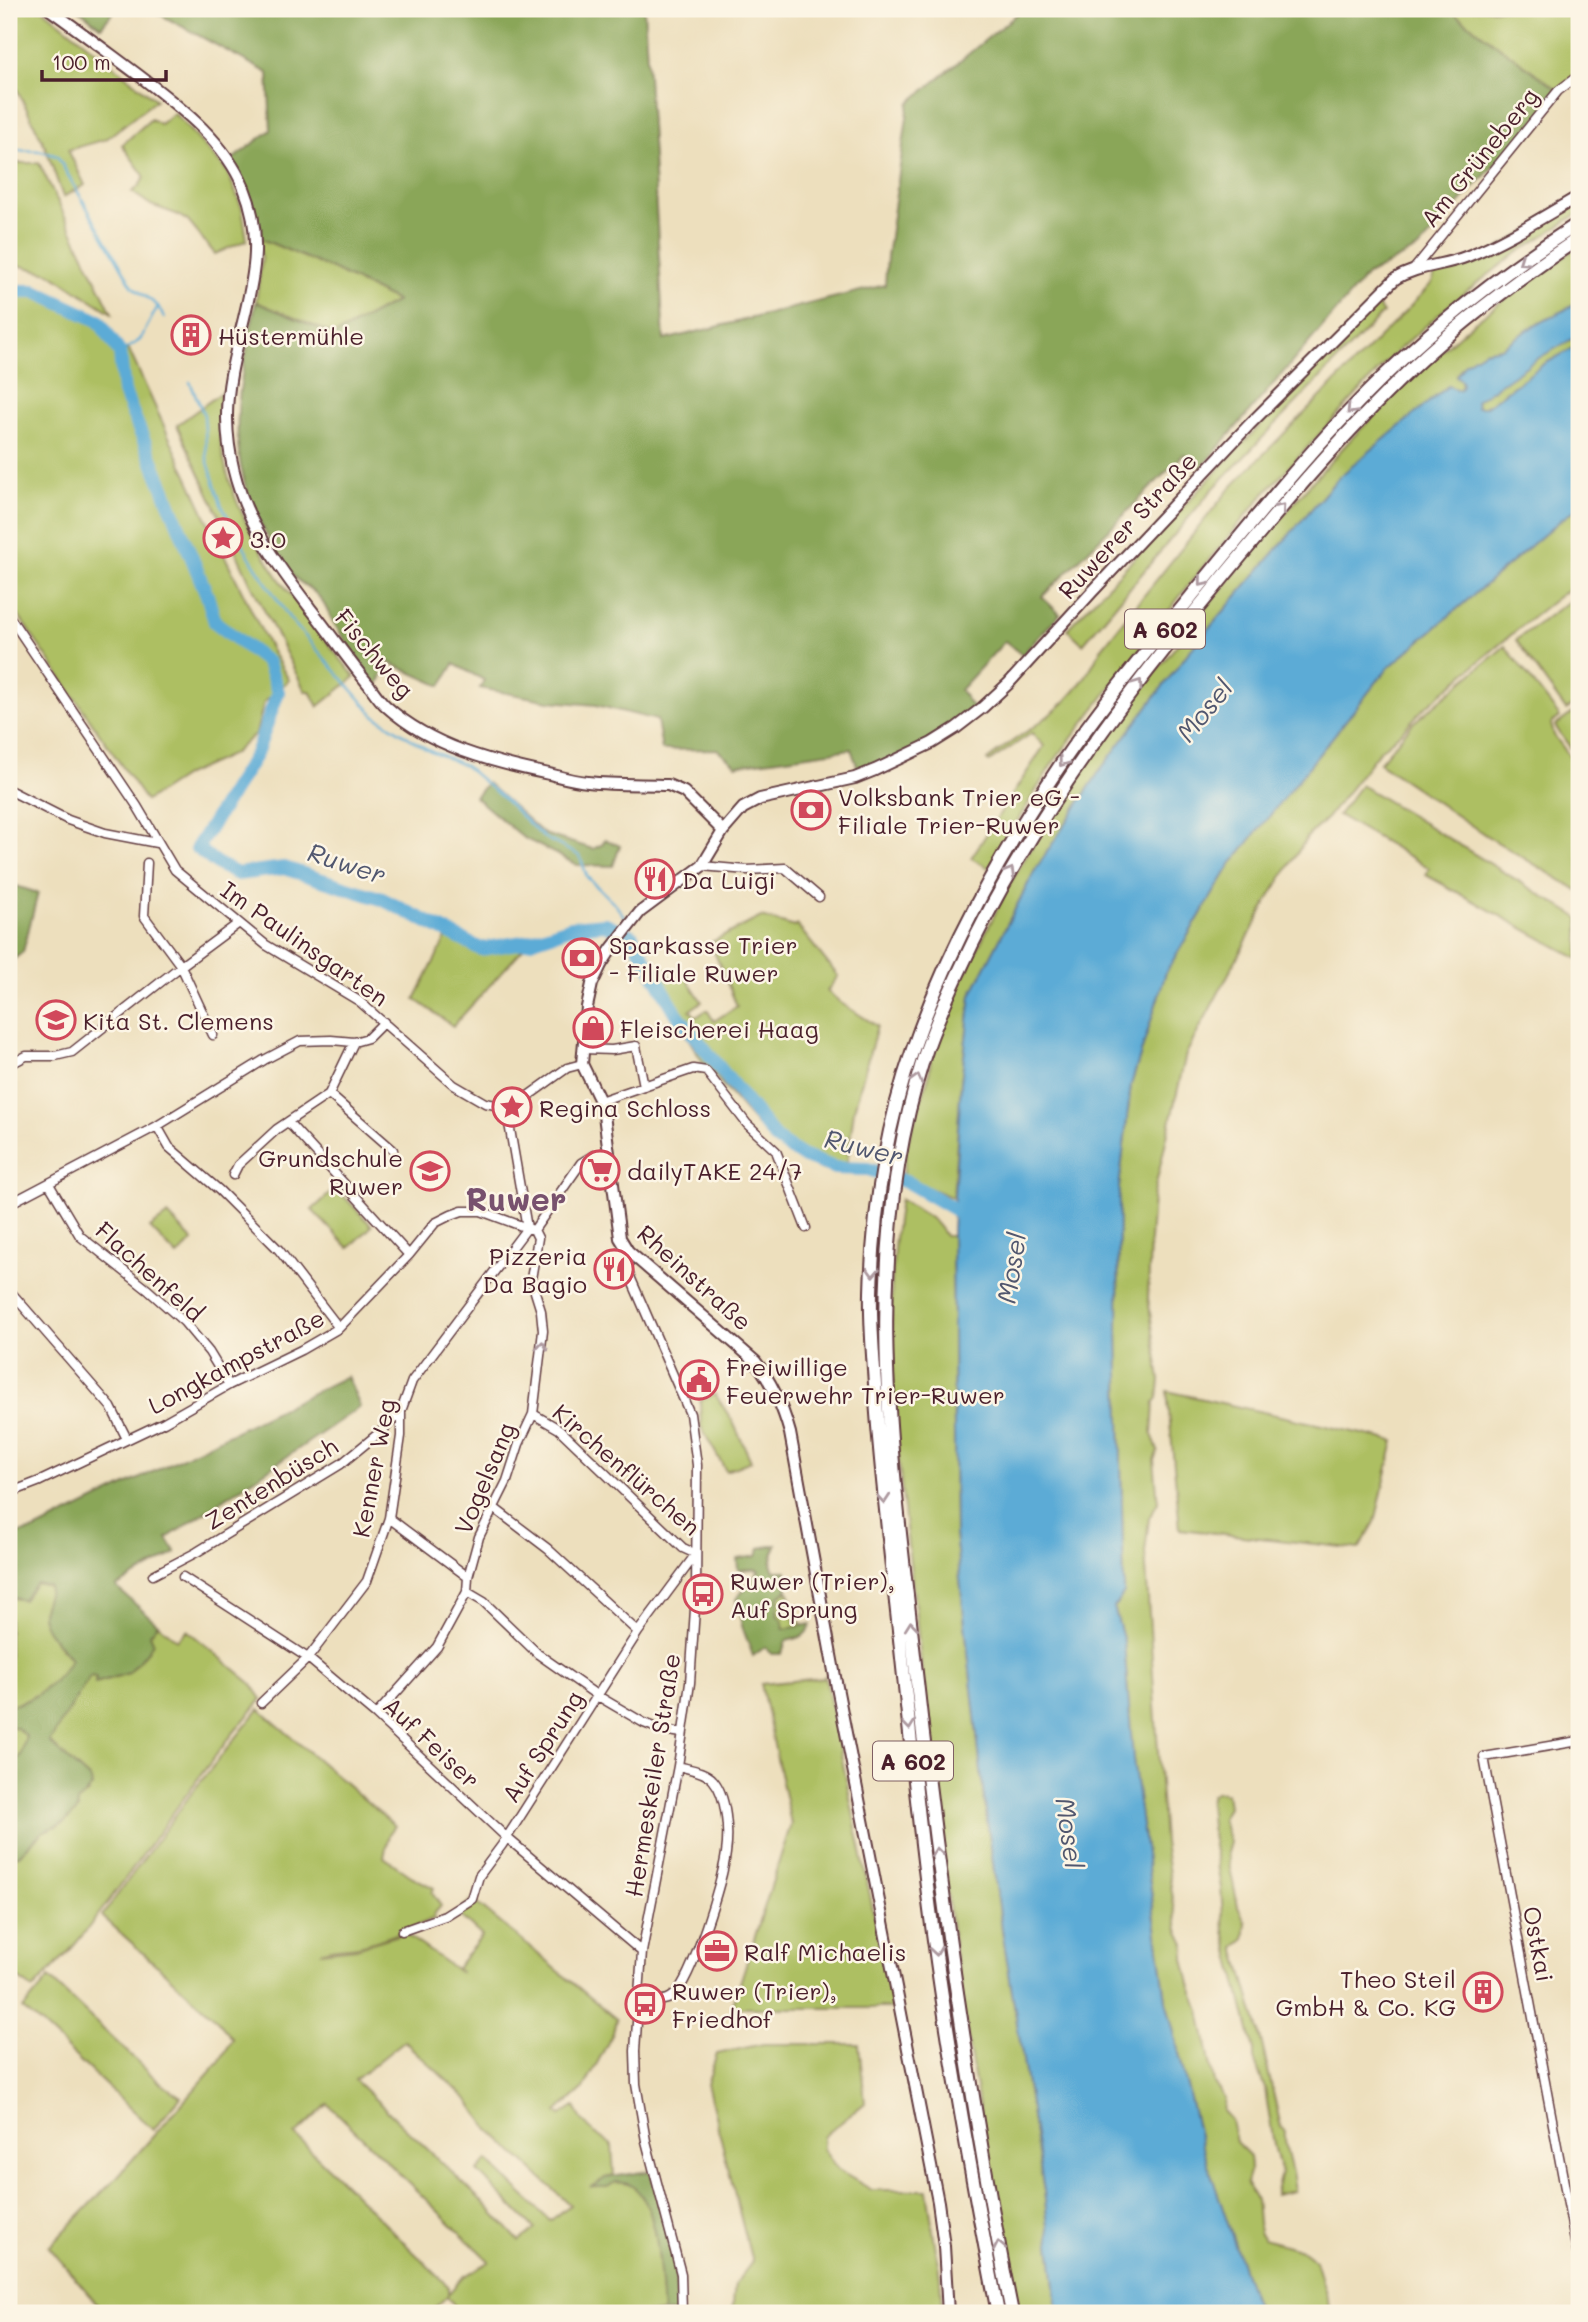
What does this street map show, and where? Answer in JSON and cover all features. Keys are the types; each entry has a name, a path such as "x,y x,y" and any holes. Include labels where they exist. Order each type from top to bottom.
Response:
{"highway":[{"name":"A 602","path":"998,2313 974,2189 935,1945 886,1514 875,1387 871,1295 913,1049 937,987 972,914 998,866 1060,766 1261,510 1343,417 1448,318 1516,265 1579,223"},
{"name":"A 602","path":"895,1142 924,1055 950,992 1009,873 1066,782 1160,654 1269,521 1390,390 1460,326 1522,277 1579,237"},
{"name":"A 602","path":"885,1207 885,1345 898,1515 950,1950 978,2138 1012,2313"}],"main road":[{"name":"Fischweg","path":"49,9 185,110 235,168 245,191 257,237 256,267 236,356 227,415 228,444 239,493 254,526 292,585 386,706 426,734 500,764 587,782 668,785 684,792 723,831"},
{"name":"Ruwerer Straße","path":"601,965 640,912 702,866 723,831 737,813 748,805 760,799 855,778 875,770 932,743 982,708 1008,684 1259,415 1395,279 1414,269 1477,253 1579,196"},
{"name":"Rheinstraße","path":"601,965 592,984 587,1007 582,1063 600,1101 617,1231 628,1251 755,1361 771,1384 790,1433 822,1612 938,2203 948,2313"}],"street":[{"name":"Am Grüneberg","path":"1414,269 1558,91 1579,75"},
{"name":"Im Paulinsgarten","path":"9,616 137,806 158,844 181,877 279,953 359,1001 466,1094 491,1105 506,1106"},
{"path":"9,790 80,825 158,844"},
{"path":"147,863 144,916 181,966 213,1035"},
{"path":"702,866 747,870 785,868 819,897"},
{"path":"9,1065 26,1056 72,1052 239,923"},
{"path":"9,1204 157,1126 300,1041 354,1042 368,1038 384,1022"},
{"path":"233,1175 238,1165 277,1129 329,1094 354,1042"},
{"path":"583,1049 612,1050 636,1046 645,1086"},
{"path":"506,1106 528,1096 567,1068 582,1063"},
{"path":"600,1101 693,1069 706,1071 747,1124 776,1151 806,1228"},
{"path":"329,1094 393,1150"},
{"name":"Vogelsang","path":"376,1715 438,1647 467,1592 468,1577 479,1537 533,1414 543,1331 541,1311 531,1279 538,1238 530,1229 506,1106"},
{"path":"288,1122 410,1255"},
{"path":"157,1126 169,1147 219,1190 279,1250 339,1328"},
{"name":"Kenner Weg","path":"261,1703 308,1658 367,1581 388,1518 401,1436 401,1411 412,1381 581,1163 594,1155 609,1154"},
{"name":"Flachenfeld","path":"49,1184 80,1236 184,1322 209,1352 229,1385"},
{"name":"Longkampstraße","path":"9,1493 164,1422 339,1328 410,1255 435,1223 462,1211 481,1211 530,1229"},
{"name":"Hermeskeiler Straße","path":"628,1251 625,1263 628,1272 690,1414 697,1465 690,1683 678,1766 642,1952 635,2051 636,2084 646,2141 681,2274 682,2313"},
{"path":"9,1290 111,1407 127,1439"},
{"name":"Zentenbüsch","path":"153,1575 197,1552 341,1464 401,1411"},
{"name":"Kirchenflürchen","path":"533,1414 559,1429 683,1548 696,1554"},
{"path":"494,1508 548,1549 638,1632"},
{"path":"388,1518 468,1577"},
{"name":"Auf Sprung","path":"402,1931 445,1916 472,1899 479,1876 502,1846 638,1632 696,1554"},
{"name":"Auf Feiser","path":"183,1577 308,1658 376,1715 506,1837 642,1952"},
{"path":"467,1592 484,1602 538,1654 598,1696 643,1723 682,1733"},
{"name":"Ostkai","path":"1579,1741 1484,1756 1579,2263"},
{"path":"638,1996 664,2000 673,1997 679,1989 699,1945 726,1855 726,1816 714,1780 707,1775 678,1766"}],"green space":[{"path":"9,9 43,9 156,100 106,139 68,150 85,185 63,197 45,146 9,73"},
{"path":"78,9 116,9 101,27"},
{"path":"150,9 644,9 664,340 885,285 909,103 1023,9 1448,9 1561,92 1419,248 1367,275 1201,468 1184,454 1042,597 1060,614 1022,655 1005,641 960,690 976,712 956,729 860,774 851,749 736,765 717,749 662,750 657,720 596,705 549,701 480,688 484,680 454,664 441,686 388,662 377,687 321,600 290,572 265,532 251,503 242,474 238,418 244,362 256,302 335,335 397,301 257,237 230,161 271,130 268,73"},
{"path":"1448,9 1579,9 1579,75 1561,92"},
{"path":"174,113 227,171 242,208 247,240 215,254 188,221 151,205 132,192 145,177 122,145 151,119 160,124"},
{"path":"9,163 39,163 112,313 49,273 9,263"},
{"path":"1579,202 1579,213 1517,253 1454,301 1396,352 1265,493 1197,574 1052,764 989,868 971,858 1044,746 1032,733 989,762 987,760 1065,702 1090,670 1101,649 1231,487 1407,310 1432,283 1435,273 1469,265"},
{"path":"257,237 397,301 335,335 256,302 262,258"},
{"path":"1579,246 1579,302 1529,329 1501,348 1484,351 1465,363 1456,375 1461,380 1462,386 1459,390 1339,477 1188,653 1101,769 1034,872 971,995 961,1082 953,1198 903,1177 907,1144 929,1076 931,1057 953,999 1010,883 1046,824 1138,694 1214,598 1351,439 1420,370 1467,328"},
{"path":"9,291 34,291 99,321 120,353 128,348 214,534 270,648 289,680 264,702 256,733 233,754 186,775 146,801 9,602"},
{"path":"1376,303 1383,313 1211,491 1083,644 1067,629"},
{"path":"1579,335 1579,345 1544,364 1485,407 1477,408 1476,400 1537,358"},
{"path":"222,392 219,425 225,465 251,532 289,592 355,677 318,707 310,691 305,691 250,582 177,425"},
{"path":"1579,507 1579,581 1465,673 1381,749 1327,818 1308,836 1269,898 1186,1054 1153,1197 1148,1298 1160,1380 1158,1398 1154,1403 1152,1434 1158,1451 1154,1460 1158,1502 1149,1518 1145,1552 1164,1843 1178,1930 1185,1944 1184,1958 1200,2010 1214,2083 1225,2099 1223,2111 1231,2120 1236,2142 1250,2156 1251,2166 1246,2183 1256,2200 1259,2232 1264,2239 1302,2250 1316,2261 1332,2313 1258,2313 1201,2144 1166,2000 1133,1759 1124,1642 1114,1607 1124,1593 1118,1331 1119,1188 1131,1085 1166,972 1231,864 1387,669"},
{"path":"1579,594 1579,701 1566,710 1516,640"},
{"path":"1505,646 1560,717 1551,724 1554,735 1579,769 1579,891 1487,836 1379,763 1413,723"},
{"path":"1577,710 1579,713 1579,760 1555,726"},
{"path":"487,783 544,834 593,849 603,844 605,839 620,846 613,866 577,865 522,837 475,797"},
{"path":"1361,785 1579,918 1579,959 1426,875 1429,868 1338,815"},
{"path":"13,885 38,893 23,952 9,963 9,889"},
{"path":"761,917 795,927 797,925 838,976 827,991 877,1026 854,1110 846,1172 823,1170 800,1160 756,1124 702,1061 649,974 664,966 670,978 682,971 702,1002 690,1010 696,1017 707,1010 714,1021 737,1006 712,942"},
{"path":"449,932 481,949 530,941 453,1026 415,999"},
{"path":"336,1188 372,1226 349,1248 312,1210"},
{"path":"900,1199 930,1218 945,1236 952,1236 955,1533 983,1790 1002,1929 1044,2191 1058,2313 1017,2313 960,1988 933,1775 894,1407 891,1303"},
{"path":"168,1215 193,1241 177,1256 150,1228"},
{"path":"347,1376 360,1407 167,1538 176,1553 116,1587 158,1624 150,1634 153,1642 129,1673 95,1683 96,1677 90,1676 49,1742 91,1780 92,1787 77,1802 78,1810 65,1822 42,1832 19,1855 9,1856 9,1768 21,1755 26,1736 17,1728 9,1726 9,1706 28,1700 45,1689 71,1659 48,1631 43,1619 49,1586 36,1583 23,1600 9,1597 9,1535 35,1530"},
{"path":"1167,1391 1394,1441 1375,1522 1359,1549 1180,1529"},
{"path":"715,1394 733,1422 751,1461 726,1471 701,1427 700,1401"},
{"path":"776,1545 771,1564 774,1571 786,1571 787,1590 779,1596 777,1615 782,1619 784,1629 811,1624 804,1634 786,1641 782,1654 772,1654 765,1647 753,1656 736,1599 759,1571 738,1570 737,1559 757,1556 760,1548"},
{"path":"36,1583 50,1586 48,1600 42,1612 57,1644 71,1659 45,1689 9,1706 9,1597 13,1599"},
{"path":"787,1590 794,1621 809,1625 784,1629 782,1619 777,1615 779,1596"},
{"path":"158,1624 177,1640 187,1630 251,1683 262,1699 213,1758 77,1942 33,1989 9,1972 9,1856 19,1855 42,1832 65,1822 77,1802 88,1793 91,1780 49,1742 90,1675 96,1677 96,1683 137,1660 149,1650 150,1634"},
{"path":"825,1676 893,2008 732,2008 791,1824 761,1684"},
{"path":"259,1709 395,1826 389,1834 384,1857 434,1888 432,1893 441,1906 433,1915 435,1918 398,1934 359,1946 320,1952 356,1948 404,1933 461,1973 456,1968 482,1936 457,1913 473,1900 616,2019 613,2033 584,2088 557,2112 561,2115 575,2106 590,2129 612,2145 614,2176 605,2178 607,2187 616,2182 627,2184 642,2195 654,2226 663,2313 460,2313 447,2296 430,2313 105,2313 49,2247 117,2177 219,2062 233,2039 215,2018 102,1916 193,1791","holes":["404,2041 468,2100 488,2128 570,2205 550,2221 487,2160 477,2171 535,2229 519,2241 486,2205 355,2080","328,2104 489,2261 489,2262 463,2277 448,2294 448,2286 295,2135"]},
{"path":"9,1726 17,1728 26,1736 21,1755 9,1768"},
{"path":"1217,1791 1226,1794 1228,1807 1222,1819 1230,1842 1227,1853 1238,1907 1246,1923 1244,1940 1235,1947 1259,2031 1281,2127 1285,2132 1294,2179 1294,2191 1275,2195 1281,2173 1265,2089 1254,2059 1224,1931 1209,1802 1211,1795"},
{"path":"49,1978 160,2083 181,2097 153,2130 23,2009"},
{"path":"763,2044 859,2044 865,2103 823,2137 823,2149 838,2170 872,2190 927,2190 940,2277 942,2313 732,2313 735,2284 752,2262 707,2084 717,2054"},
{"path":"650,2171 675,2267 677,2313 663,2313 654,2226 642,2196 625,2183 592,2187 605,2178"}],"water":[{"name":"Mosel","path":"1579,302 1579,335 1537,359 1476,401 1477,407 1485,407 1544,364 1579,345 1579,507 1387,669 1231,864 1166,972 1131,1085 1119,1188 1118,1331 1124,1593 1114,1607 1124,1642 1133,1759 1166,2000 1201,2144 1258,2313 1058,2313 1044,2191 1002,1929 983,1790 955,1533 952,1229 961,1082 971,995 1034,872 1101,769 1188,653 1339,477 1448,386 1459,390 1462,386 1461,380 1456,376 1465,363 1484,351 1501,348 1529,329"}],"waterway":[{"path":"9,150 42,151 57,156 133,287 158,306 164,318"},
{"name":"Ruwer","path":"9,291 34,291 99,321 120,353 124,392 207,595 215,622 268,663 278,692 256,754 197,848 216,863 237,874 284,868 382,899 481,949 530,941 572,927 605,924 632,936 677,1014 776,1139 802,1156 835,1168 868,1169 909,1183 968,1217"},
{"path":"120,353 140,340 158,306"},
{"path":"190,382 204,415 207,459 221,504 252,561 290,619 375,716 425,748 465,766 543,837 580,856 587,877 629,922"}],"place":[{"name":"Hüstermühle","path":"191,335"},
{"name":"3.0","path":"223,538"},
{"name":"Volksbank Trier eG - Filiale Trier-Ruwer","path":"811,810"},
{"name":"Da Luigi","path":"655,879"},
{"name":"Sparkasse Trier - Filiale Ruwer","path":"582,958"},
{"name":"Kita St. Clemens","path":"56,1020"},
{"name":"Fleischerei Haag","path":"593,1028"},
{"name":"Regina Schloss","path":"512,1107"},
{"name":"dailyTAKE 24/7","path":"600,1170"},
{"name":"Grundschule Ruwer","path":"430,1171"},
{"name":"Pizzeria Da Bagio","path":"614,1269"},
{"name":"Freiwillige Feuerwehr Trier-Ruwer","path":"699,1380"},
{"name":"Ruwer (Trier), Auf Sprung","path":"703,1594"},
{"name":"Ralf Michaelis","path":"717,1951"},
{"name":"Theo Steil GmbH & Co. KG","path":"1483,1992"},
{"name":"Ruwer (Trier), Friedhof","path":"645,2004"}],"district":[{"name":"Ruwer","path":"516,1198"}]}
